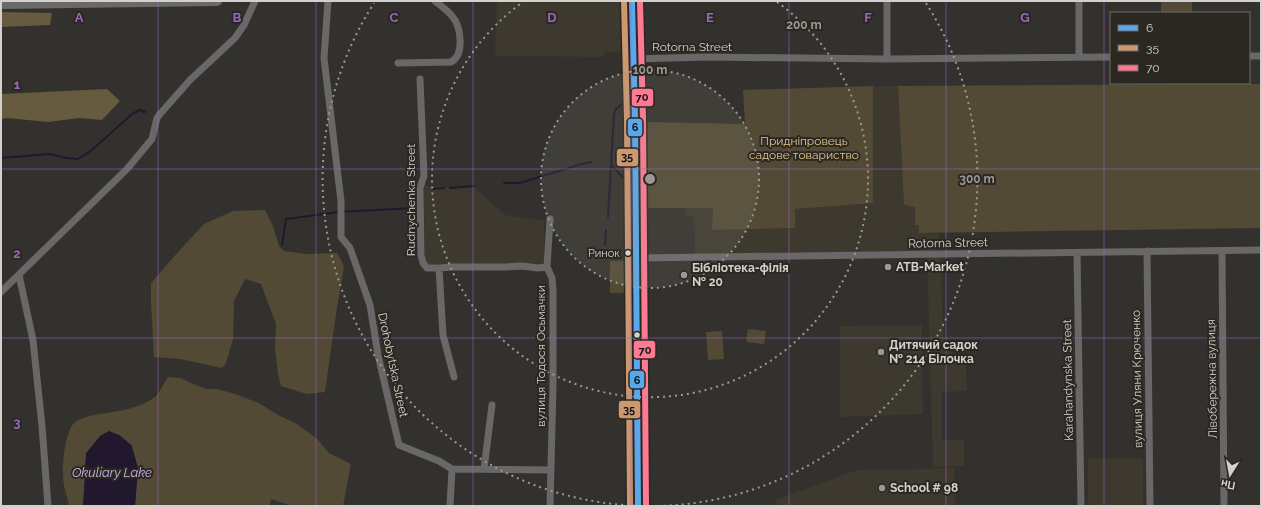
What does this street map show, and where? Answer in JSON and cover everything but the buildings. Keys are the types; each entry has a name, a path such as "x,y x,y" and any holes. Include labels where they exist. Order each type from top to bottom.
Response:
{"street":[{"path":"1,4 217,1"},
{"path":"1,292 127,168 152,139 157,118 160,114 190,80 235,38 244,26 255,1"},
{"name":"Drohobytska Street","path":"328,1 324,58 341,201 341,237 350,248 370,305 378,355 399,445 440,461 452,469"},
{"path":"398,63 451,62 455,60 458,55 460,37 457,23 452,16 435,1"},
{"path":"632,1 634,59 638,506"},
{"path":"887,1 887,59"},
{"path":"1078,57 1079,1"},
{"path":"1250,56 1261,56"},
{"name":"Rotorna Street","path":"634,59 708,57 887,59 1110,57"},
{"name":"Rudnychenka Street","path":"420,79 424,176 420,188 421,255 423,263 427,268 439,268"},
{"path":"547,267 550,219"},
{"name":"Rotorna Street","path":"635,258 1261,250"},
{"name":"вулиця Уляни Крюченко","path":"1147,251 1150,506"},
{"name":"Лівобережна вулиця","path":"1222,251 1224,506"},
{"name":"Karahandynska Street","path":"1077,253 1081,506"},
{"name":"вулиця Тодося Осьмачки","path":"439,268 523,266 537,268 547,267 552,278 553,290 553,386 550,506"},
{"path":"439,268 443,335 454,378"},
{"path":"19,275 33,340 42,426 48,506"},
{"path":"484,469 492,404"},
{"path":"450,506 452,469 551,470"}],"shaded area":[{"path":"497,1 624,1 625,53 604,51 603,57 495,56"},
{"path":"1,12 52,13 50,25 1,27"},
{"path":"873,86 898,86 904,205 915,207 915,224 919,225 919,233 939,234 944,346 966,365 967,391 942,392 942,440 964,440 964,466 933,467 927,251 695,254 694,216 685,216 685,208 713,208 712,230 795,228 795,209 873,203"},
{"path":"107,89 120,101 102,120 79,118 48,122 7,118 1,119 1,94"},
{"path":"424,186 475,188 505,215 544,221 544,264 425,264"},
{"name":"Дитячий садок № 214 Білочка","path":"922,325 923,414 840,417 840,326"},
{"path":"1088,459 1143,459 1143,506 1088,506"},
{"name":"School # 98","path":"954,468 955,506 776,506 776,500 857,470"}],"green space":[{"path":"1161,1 1192,1 1192,12 1161,12"},
{"path":"1261,84 1261,228 919,233 919,225 915,225 915,207 904,205 898,86"},
{"name":"Придніпровець садове товариство","path":"873,86 873,203 795,209 795,228 712,230 713,208 646,208 644,122 745,124 743,90"},
{"path":"265,210 273,226 279,246 284,251 306,254 337,253 344,266 325,392 307,394 281,386 275,349 276,324 261,284 245,279 234,301 233,339 226,363 222,368 180,359 154,357 151,283 204,224 233,211"},
{"path":"610,261 626,261 627,293 610,293"},
{"path":"748,329 766,331 764,344 746,342"},
{"path":"722,331 724,359 708,360 706,332"},
{"path":"168,377 180,378 206,389 217,389 235,394 259,403 278,415 297,424 317,439 329,453 351,464 343,506 292,506 271,499 270,506 135,506 138,468 132,445 119,435 85,461 83,506 69,506 64,488 63,462 68,435 74,423 90,416 128,409 149,401 155,397"}],"water":[{"name":"Okuliary Lake","path":"109,431 119,435 131,445 138,468 135,506 83,506 86,453 100,436"}],"waterway":[{"path":"608,217 614,114 616,109 626,101"},
{"path":"1,158 50,154 78,159 92,150 132,114 140,110 145,112"},
{"path":"504,183 520,183 592,162"},
{"path":"611,165 629,184"},
{"path":"450,188 474,186"},
{"path":"433,189 444,188"},
{"path":"282,245 286,219 338,212 415,208"},
{"path":"605,245 606,230"}],"transit line":[{"name":"35","path":"624,1 627,119 630,506"},
{"name":"6","path":"632,1 635,119 638,506"},
{"name":"70","path":"640,1 643,119 646,506"}],"place":[{"name":"Ринок","path":"628,253"},
{"name":"ATB-Market","path":"888,267"},
{"name":"Бібліотека-філія № 20","path":"684,275"},
{"name":"Дитячий садок № 214 Білочка","path":"881,352"},
{"name":"School # 98","path":"882,488"}]}
